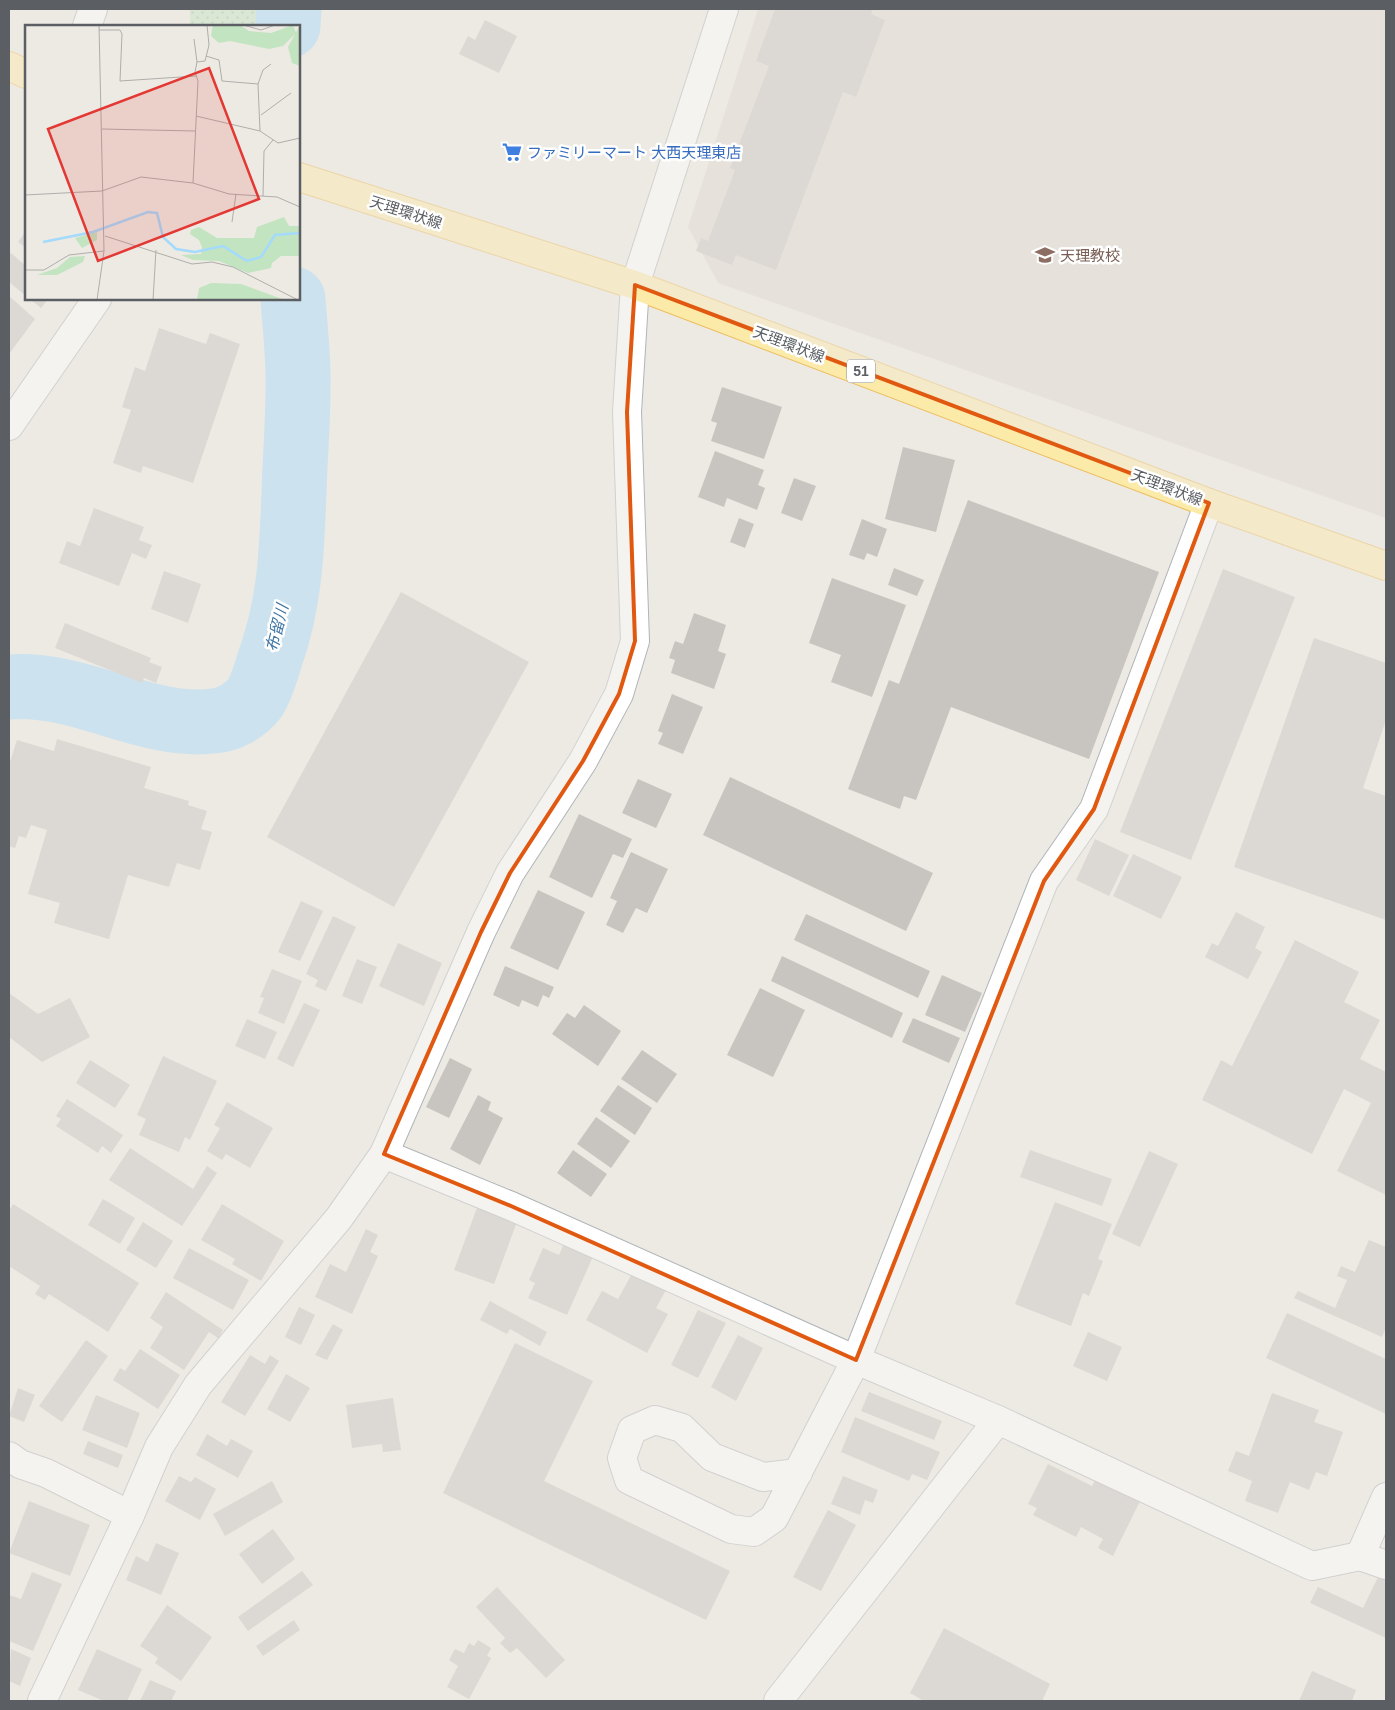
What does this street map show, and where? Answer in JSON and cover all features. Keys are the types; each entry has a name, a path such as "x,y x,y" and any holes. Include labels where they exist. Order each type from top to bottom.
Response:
{"main road":[{"path":"9,66 25,74"},
{"name":"天理環状線","path":"300,177 635,285 1209,503 1386,566"}],"street":[{"path":"87,25 93,9"},
{"path":"42,1701 130,1515 159,1447 198,1385 340,1218 384,1154 481,932 510,873 583,762 619,694 635,641 627,412 635,285 724,9"},
{"path":"9,426 96,300"},
{"path":"798,1473 763,1477 712,1457 682,1428 655,1420 632,1430 622,1458 629,1480 730,1529 754,1532 774,1518 798,1473 856,1360 1044,881 1094,809 1209,503"},
{"path":"384,1154 511,1206 856,1360 998,1420 1312,1566 1360,1556 1386,1565"},
{"path":"778,1701 998,1420"},
{"path":"9,1456 20,1464 46,1473 130,1515"},
{"path":"1360,1556 1386,1498"}],"highlighted area":[{"path":"635,285 1209,503 1094,809 1044,881 856,1360 511,1206 384,1154 481,932 510,873 583,761 619,694 635,641 627,412"}],"shaded area":[{"name":"天理教校","path":"758,9 1386,9 1386,518 718,283 688,227"}],"green space":[{"path":"190,9 281,9 279,25 190,25"}],"building":[{"path":"775,9 873,9 871,14 885,20 856,97 843,92 776,270 736,255 732,265 696,251 701,238 708,241 735,170 730,168 769,66 756,61"},
{"path":"485,20 517,36 499,73 459,54 468,36 475,40"},
{"path":"25,232 25,247 18,242"},
{"path":"11,253 25,265 25,295 9,282 9,256"},
{"path":"9,296 35,319 9,354"},
{"path":"31,300 47,300 41,308"},
{"path":"159,328 206,344 210,333 240,344 193,483 143,466 141,473 113,463 131,410 122,407 135,367 145,371"},
{"path":"722,387 782,407 764,459 711,441 717,423 711,421"},
{"path":"903,447 955,460 936,532 885,519"},
{"path":"715,451 764,470 758,485 765,488 757,510 727,498 724,507 698,497"},
{"path":"794,478 816,486 802,521 781,513"},
{"path":"968,500 1159,572 1089,759 951,707 916,800 904,796 900,809 848,789 889,680 899,684"},
{"path":"94,508 144,527 139,540 152,545 146,559 132,553 119,586 59,563 67,541 80,546"},
{"path":"739,518 754,524 745,548 730,542"},
{"path":"862,519 887,529 877,557 867,553 864,560 849,555"},
{"path":"894,568 924,580 917,596 888,585"},
{"path":"1223,569 1295,597 1191,860 1120,832"},
{"path":"164,571 201,584 188,623 151,609"},
{"path":"832,578 906,605 872,697 831,682 841,655 809,643"},
{"path":"401,592 529,662 394,907 267,837"},
{"path":"694,613 726,625 718,651 726,654 714,689 671,673 675,660 669,658 675,641 683,644"},
{"path":"65,623 151,658 149,662 162,667 156,683 144,678 142,683 55,648"},
{"path":"1314,638 1386,663 1386,720 1363,788 1386,796 1386,920 1234,867"},
{"path":"672,694 703,707 683,754 658,744 663,733 658,731"},
{"path":"57,739 151,767 144,788 189,801 188,805 207,811 201,829 212,832 200,870 177,863 169,887 128,875 109,939 54,923 60,903 28,894 47,830 31,825 26,838 19,836 15,848 9,846 9,765 17,740 54,751"},
{"path":"730,777 933,873 906,931 703,835"},
{"path":"638,779 672,794 656,828 622,813"},
{"path":"579,814 632,839 623,858 613,854 592,898 549,877"},
{"path":"1095,839 1129,855 1109,896 1076,880"},
{"path":"631,852 668,869 647,913 636,908 623,933 606,925 617,901 610,898"},
{"path":"1133,854 1182,877 1161,919 1113,896"},
{"path":"538,890 585,912 558,970 510,948"},
{"path":"301,901 323,911 300,961 278,952"},
{"path":"1236,912 1265,927 1255,948 1262,952 1248,979 1205,957 1212,943 1218,946"},
{"path":"806,914 930,971 918,998 794,940"},
{"path":"333,916 356,927 326,991 315,986 318,980 306,974"},
{"path":"1295,940 1359,972 1344,1002 1380,1020 1360,1059 1386,1072 1386,1195 1337,1171 1371,1103 1344,1089 1312,1154 1202,1100 1221,1060 1232,1066"},
{"path":"398,943 442,963 424,1006 379,986"},
{"path":"782,956 903,1013 892,1038 771,981"},
{"path":"357,959 377,967 362,1004 342,996"},
{"path":"505,966 554,987 549,998 543,995 538,1007 522,1000 519,1007 493,995"},
{"path":"272,969 302,981 284,1024 258,1013 264,998 260,997"},
{"path":"942,975 982,993 965,1032 925,1015"},
{"path":"760,988 805,1010 773,1077 727,1055"},
{"path":"9,993 38,1014 70,998 90,1037 42,1062 9,1037"},
{"path":"304,1003 320,1010 293,1067 277,1059"},
{"path":"584,1005 621,1031 598,1066 552,1034 567,1013 575,1018"},
{"path":"913,1018 960,1038 949,1063 902,1042"},
{"path":"247,1019 277,1032 265,1059 235,1046"},
{"path":"642,1050 677,1074 657,1103 621,1079"},
{"path":"163,1056 217,1081 190,1140 185,1137 179,1152 139,1135 146,1119 137,1115"},
{"path":"450,1058 472,1069 449,1118 426,1107"},
{"path":"90,1060 130,1085 115,1108 76,1083"},
{"path":"618,1085 652,1108 635,1135 600,1111"},
{"path":"478,1095 491,1102 488,1110 503,1118 480,1165 450,1149"},
{"path":"67,1099 123,1135 111,1153 102,1146 98,1153 56,1126 61,1119 56,1116"},
{"path":"227,1102 273,1128 250,1168 226,1154 222,1160 207,1151 220,1128 214,1125"},
{"path":"596,1117 630,1141 611,1168 577,1144"},
{"path":"130,1148 193,1189 207,1166 217,1173 182,1226 109,1180"},
{"path":"573,1150 607,1174 591,1197 557,1173"},
{"path":"1030,1150 1112,1179 1102,1206 1020,1177"},
{"path":"1149,1151 1178,1164 1140,1247 1112,1234"},
{"path":"103,1199 135,1218 120,1244 88,1225"},
{"path":"1055,1202 1112,1224 1098,1259 1103,1261 1089,1296 1083,1293 1071,1326 1015,1304"},
{"path":"13,1204 139,1283 108,1332 49,1294 45,1300 35,1294 40,1286 9,1266 9,1211"},
{"path":"222,1204 284,1241 261,1281 232,1264 235,1259 201,1240"},
{"path":"478,1205 518,1219 494,1284 454,1270"},
{"path":"143,1222 173,1241 156,1268 126,1250"},
{"path":"366,1229 378,1235 370,1252 378,1256 352,1314 315,1297 330,1264 346,1272"},
{"path":"566,1239 595,1252 567,1315 528,1298 535,1283 529,1280 543,1248 559,1255"},
{"path":"1369,1240 1386,1247 1386,1328 1382,1337 1294,1298 1298,1291 1335,1308 1347,1280 1337,1276 1341,1266 1355,1272"},
{"path":"189,1248 249,1280 233,1310 173,1278"},
{"path":"634,1270 667,1288 656,1308 668,1314 647,1353 586,1320 602,1291 618,1299"},
{"path":"166,1292 223,1330 218,1338 209,1332 184,1370 150,1348 163,1327 150,1318"},
{"path":"490,1301 547,1332 540,1346 510,1329 507,1334 480,1320"},
{"path":"299,1307 315,1315 301,1345 285,1337"},
{"path":"698,1310 726,1323 698,1378 671,1365"},
{"path":"1287,1313 1386,1359 1386,1414 1266,1358"},
{"path":"333,1324 343,1330 327,1360 315,1355"},
{"path":"1088,1332 1122,1347 1107,1381 1073,1366"},
{"path":"738,1335 763,1348 736,1401 711,1387"},
{"path":"86,1340 108,1356 62,1422 39,1406"},
{"path":"515,1343 593,1381 544,1481 730,1571 706,1620 443,1493"},
{"path":"140,1349 180,1375 158,1409 113,1380 120,1368 125,1371"},
{"path":"250,1355 265,1364 270,1355 279,1361 245,1416 221,1402"},
{"path":"286,1374 310,1388 290,1422 267,1409"},
{"path":"18,1388 35,1395 24,1422 9,1416"},
{"path":"869,1392 942,1421 934,1440 861,1411"},
{"path":"1272,1393 1319,1410 1314,1422 1343,1432 1327,1476 1316,1472 1309,1490 1290,1482 1278,1513 1245,1501 1252,1481 1228,1471 1236,1451 1249,1456"},
{"path":"96,1395 140,1413 127,1448 82,1430"},
{"path":"393,1398 401,1450 383,1452 382,1444 352,1448 346,1405"},
{"path":"855,1417 940,1452 927,1480 912,1474 909,1481 841,1452"},
{"path":"207,1434 227,1446 231,1439 253,1451 238,1478 196,1455"},
{"path":"88,1441 123,1455 118,1468 83,1454"},
{"path":"1048,1464 1092,1486 1098,1475 1142,1497 1113,1556 1098,1548 1103,1539 1081,1527 1076,1537 1033,1515 1037,1508 1028,1504"},
{"path":"179,1476 191,1482 195,1477 216,1489 200,1520 165,1501"},
{"path":"843,1476 878,1490 873,1503 865,1500 860,1515 831,1504"},
{"path":"272,1481 283,1502 225,1536 213,1514"},
{"path":"29,1501 90,1525 70,1576 9,1553"},
{"path":"828,1510 856,1525 821,1591 793,1577"},
{"path":"273,1529 295,1559 262,1584 239,1554"},
{"path":"156,1543 179,1553 161,1595 126,1580 136,1556 148,1562"},
{"path":"302,1571 313,1585 248,1631 238,1617"},
{"path":"32,1572 62,1584 33,1651 9,1641 9,1595 21,1599"},
{"path":"1379,1575 1386,1579 1386,1638 1310,1603 1318,1587 1363,1608"},
{"path":"497,1587 565,1660 546,1678 517,1648 510,1653 500,1643 505,1638 476,1607"},
{"path":"167,1605 212,1637 181,1681 155,1663 158,1658 140,1646"},
{"path":"294,1620 300,1630 263,1656 256,1646"},
{"path":"944,1628 1050,1684 1042,1701 924,1701 910,1693"},
{"path":"478,1640 491,1648 487,1656 491,1658 469,1699 447,1687 458,1666 449,1660 455,1649 464,1653 469,1643 474,1646"},
{"path":"11,1649 31,1658 20,1686 9,1681"},
{"path":"97,1649 142,1669 127,1701 104,1701 78,1690"},
{"path":"1312,1671 1356,1690 1352,1701 1299,1701"},
{"path":"150,1680 176,1691 171,1701 140,1701"}],"waterway":[{"name":"布留川","path":"288,25 289,9"},
{"name":"布留川","path":"9,687 35,687 61,691 137,712 188,722 213,721 231,717 242,711 255,698 260,689 277,638 289,576 298,378 293,300"}],"place":[{"name":"ファミリーマート 大西天理東店","path":"512,152"},
{"name":"天理教校","path":"1045,255"}]}
